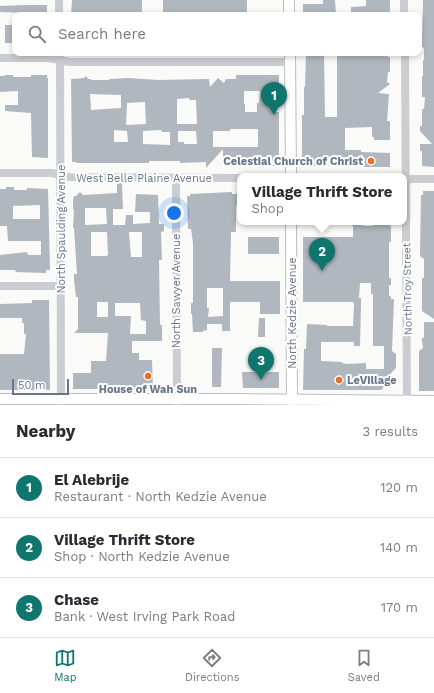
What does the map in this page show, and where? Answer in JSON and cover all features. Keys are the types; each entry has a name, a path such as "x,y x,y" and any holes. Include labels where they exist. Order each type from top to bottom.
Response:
{"main road":[{"path":"289,0 289,12"},
{"path":"290,57 291,173"},
{"name":"North Kedzie Avenue","path":"291,225 292,402"},
{"path":"0,399 61,402 407,403 434,401"}],"street":[{"path":"59,0 59,12"},
{"path":"404,0 404,12"},
{"name":"North Troy Street","path":"405,56 405,173"},
{"path":"0,58 60,57 69,62 290,57"},
{"name":"North Spaulding Avenue","path":"60,57 61,402"},
{"name":"West Belle Plaine Avenue","path":"0,172 52,172 69,178 237,178"},
{"name":"North Sawyer Avenue","path":"176,178 177,402"},
{"path":"407,179 434,179"},
{"name":"North Troy Street","path":"405,225 407,403"},
{"path":"0,286 61,286"}],"building":[{"path":"72,0 142,0 142,12 71,12"},
{"path":"163,0 247,0 247,12 163,12"},
{"path":"323,0 335,0 336,12 303,12 303,4 323,4"},
{"path":"366,0 390,0 390,12 351,12 351,7 366,6"},
{"path":"423,0 434,0 434,167 422,166 422,151 420,151 420,144 432,144 420,131 420,126 422,126 422,109 424,109 425,97 422,97 424,48 422,47"},
{"path":"47,5 47,12 0,12 0,6"},
{"path":"5,25 12,25 12,43 5,43"},
{"path":"306,56 324,56 325,117 337,117 337,56 390,57 390,72 388,72 387,82 390,84 378,93 389,94 387,121 390,121 390,140 374,140 374,137 372,137 372,127 345,128 345,150 390,153 390,167 360,167 360,164 345,164 345,166 337,166 337,164 330,157 324,166 302,166 302,115 304,115"},
{"path":"13,75 13,77 31,77 31,75 47,75 48,158 32,157 31,113 5,111 5,105 18,105 18,91 0,92 0,76"},
{"path":"236,75 279,75 275,112 279,112 279,166 236,166 236,161 223,161 223,149 206,168 206,162 72,162 71,79 84,78 86,76 91,80 128,78 158,80 209,79 210,87 218,78 224,83 226,79 236,79","holes":["244,91 260,91 259,103 257,103 257,112 245,112","90,94 121,95 121,108 91,110","189,98 189,100 196,100 197,124 177,124 177,99","145,102 146,124 126,125 127,103","230,129 258,129 258,147 213,147 213,131 230,131","114,130 127,131 128,142 114,142","161,130 162,132 170,132 170,145 143,144 143,131","178,131 196,131 197,144 184,144 184,142 178,142"]},
{"path":"117,183 122,183 123,209 113,209 113,225 125,225 126,215 133,215 133,224 150,223 150,212 135,212 136,194 158,195 159,224 164,224 164,231 161,232 162,260 159,260 160,325 162,325 162,341 132,341 132,353 139,353 139,360 152,360 153,389 73,389 73,373 91,373 91,361 106,361 108,333 74,333 78,329 78,297 76,297 74,280 74,274 77,274 73,227 74,196 80,192 83,195 117,193","holes":["85,208 106,208 107,224 85,225","91,232 107,232 108,255 91,256","129,232 142,232 142,257 131,257","97,302 108,302 108,317 97,317","115,303 140,303 141,320 146,321 146,334 130,334 131,316 115,316"]},
{"path":"6,187 14,187 14,190 27,190 27,188 48,189 50,270 46,270 46,273 0,270 0,255 27,252 28,255 41,255 41,241 8,241 7,226 0,226 0,189 6,189","holes":["40,205 40,219 13,219 13,206"]},
{"path":"423,191 434,191 434,319 422,311 422,278 424,278 424,259 420,256 421,195 423,195"},
{"path":"232,192 232,194 237,194 236,232 231,232 230,281 280,281 280,314 260,314 260,302 230,302 230,331 222,331 222,324 207,324 207,330 203,332 193,332 191,303 193,303 193,243 191,229 188,229 187,196 190,196 190,194","holes":["207,288 223,288 223,316 208,317 209,308 207,308"]},
{"path":"353,225 391,226 391,242 389,242 389,278 391,278 391,285 389,285 389,296 391,296 391,299 394,299 392,351 396,354 396,368 391,373 391,380 381,390 303,390 304,349 306,349 307,324 353,326 354,304 353,302 303,302 303,237 353,237","holes":["360,283 371,283 371,294 373,294 373,346 384,346 384,369 366,369 366,363 347,364 342,362 321,361 321,342 354,342 354,346 360,346"]},
{"path":"248,237 279,237 279,254 248,254"},
{"path":"32,300 49,300 50,390 0,390 0,354 24,354 26,334 24,334 24,323 22,323 22,318 0,318 0,304 32,303"},
{"path":"259,318 265,318 265,337 258,337"},
{"path":"424,322 434,322 434,391 419,391 419,351 423,348 422,338 424,338"},
{"path":"212,348 222,348 221,387 212,387"},
{"path":"242,372 279,372 279,388 243,388"}],"place":[{"name":"El Alebrije","path":"274,115"},
{"name":"Celestial Church of Christ","path":"371,161"},
{"name":"Village Thrift Store","path":"322,271"},
{"name":"House of Wah Sun","path":"148,376"},
{"name":"Chase","path":"261,380"},
{"name":"LeVillage","path":"339,380"}]}
